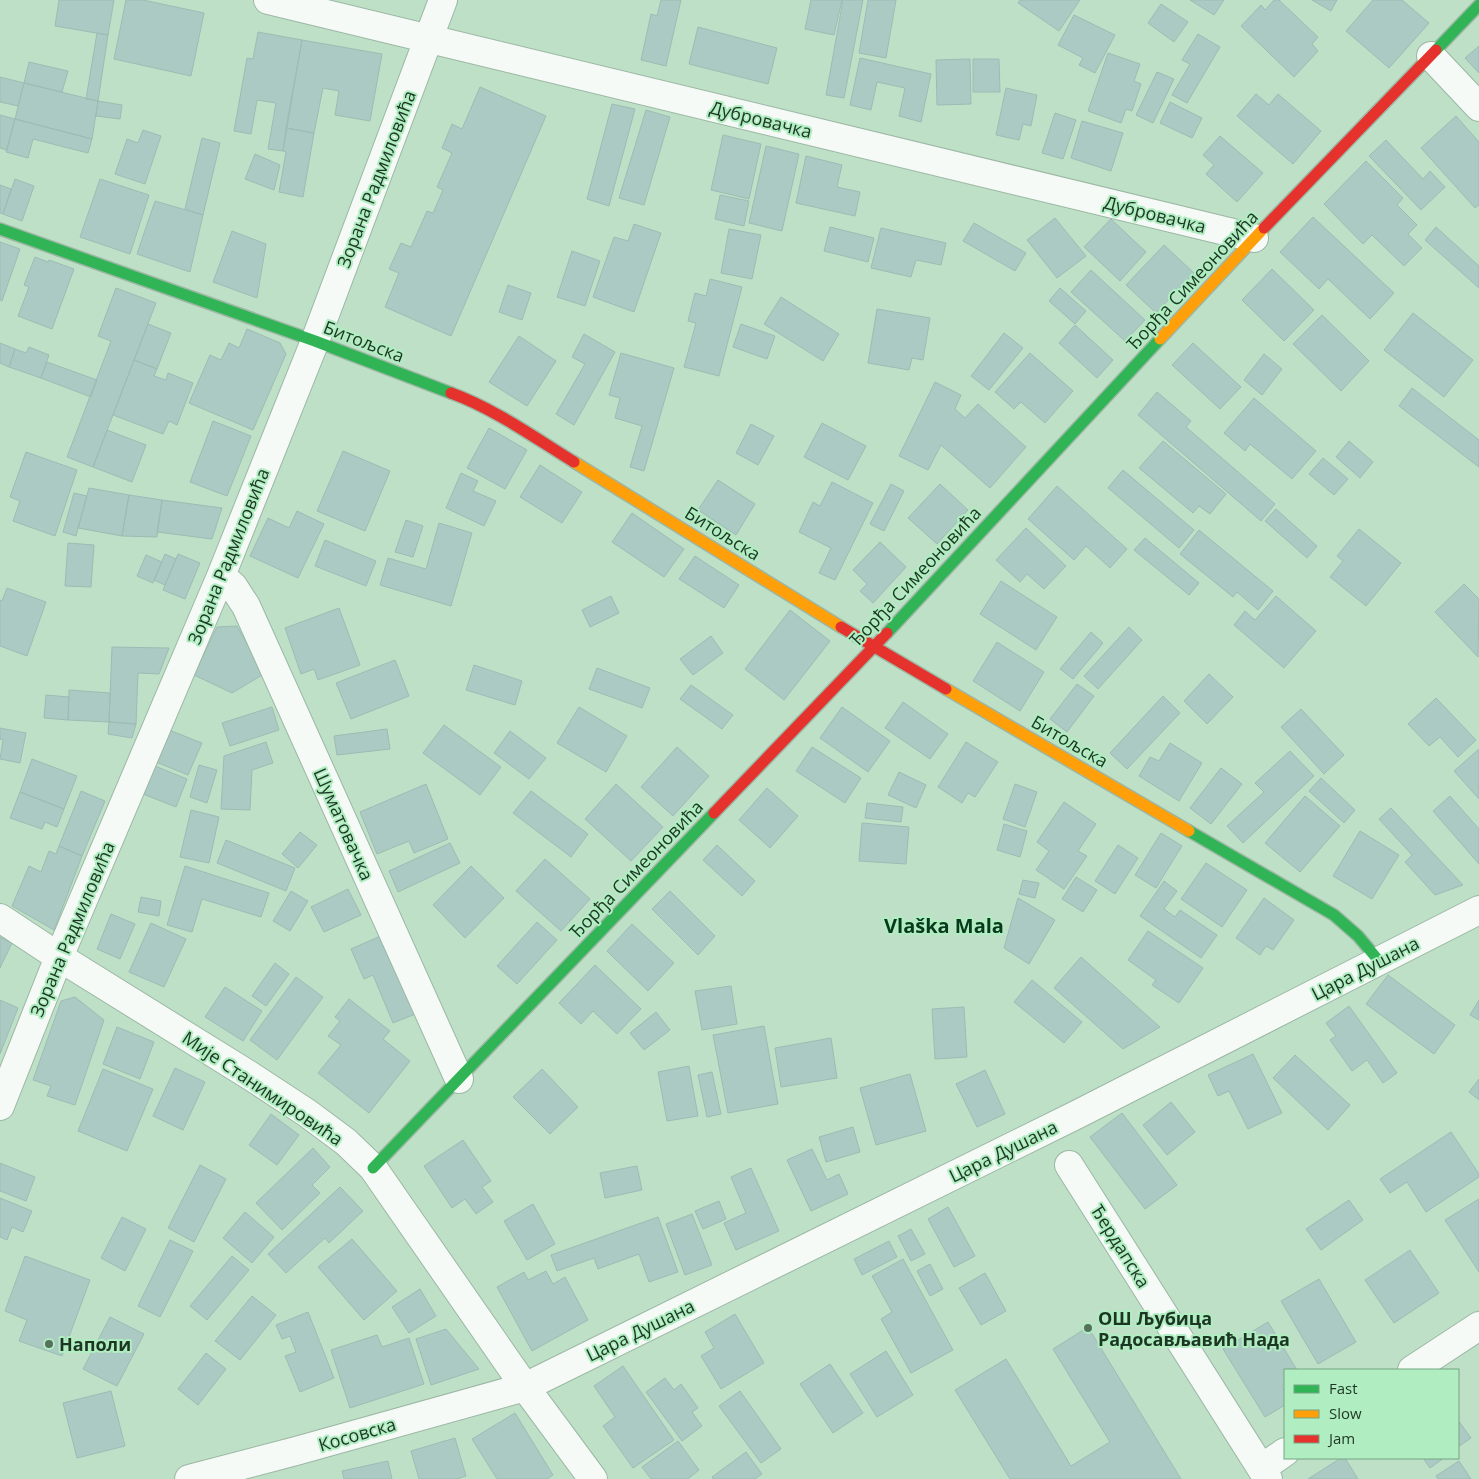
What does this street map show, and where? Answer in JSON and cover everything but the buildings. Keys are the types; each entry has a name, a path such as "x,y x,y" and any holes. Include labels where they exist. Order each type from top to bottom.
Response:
{"street":[{"name":"Дубровачка","path":"268,0 1254,238"},
{"name":"Зорана Радмиловића","path":"0,1106 59,957 221,576 314,341 443,0"},
{"name":"Ђорђа Симеоновића","path":"373,1168 874,647 1254,238 1479,4"},
{"path":"1431,56 1479,107"},
{"name":"Битољска","path":"0,229 314,341 465,398 503,418 874,647 1334,915 1364,941 1379,961"},
{"name":"Шуматовачка","path":"221,576 233,586 246,606 459,1079"},
{"name":"Цара Душана","path":"525,1387 1071,1117 1479,910"},
{"name":"Мије Станимировића","path":"0,918 59,957 249,1075 307,1113 346,1142 373,1168 525,1387 593,1479"},
{"name":"Ђердапска","path":"1070,1165 1265,1473"},
{"path":"1414,1369 1479,1326"},
{"name":"Косовска","path":"188,1479 525,1387"},
{"path":"1265,1473 1284,1453"}],"traffic: fast":[{"path":"1436,50 1479,5"},
{"path":"0,229 315,341 451,393"},
{"path":"887,633 1160,339"},
{"path":"373,1168 714,813"},
{"path":"1189,831 1334,915 1358,936 1379,961"}],"traffic: slow":[{"path":"1160,339 1264,228"},
{"path":"574,462 841,627"},
{"path":"946,689 1189,831"}],"traffic: jam":[{"path":"1264,228 1436,50"},
{"path":"451,393 483,407 574,462"},
{"path":"841,627 946,689"},
{"path":"714,813 887,633"}],"place":[{"name":"ОШ Љубица Радосављавић Нада","path":"1088,1328"},
{"name":"Наполи","path":"49,1344"}],"district":[{"name":"Vlaška Mala","path":"944,925"}]}
